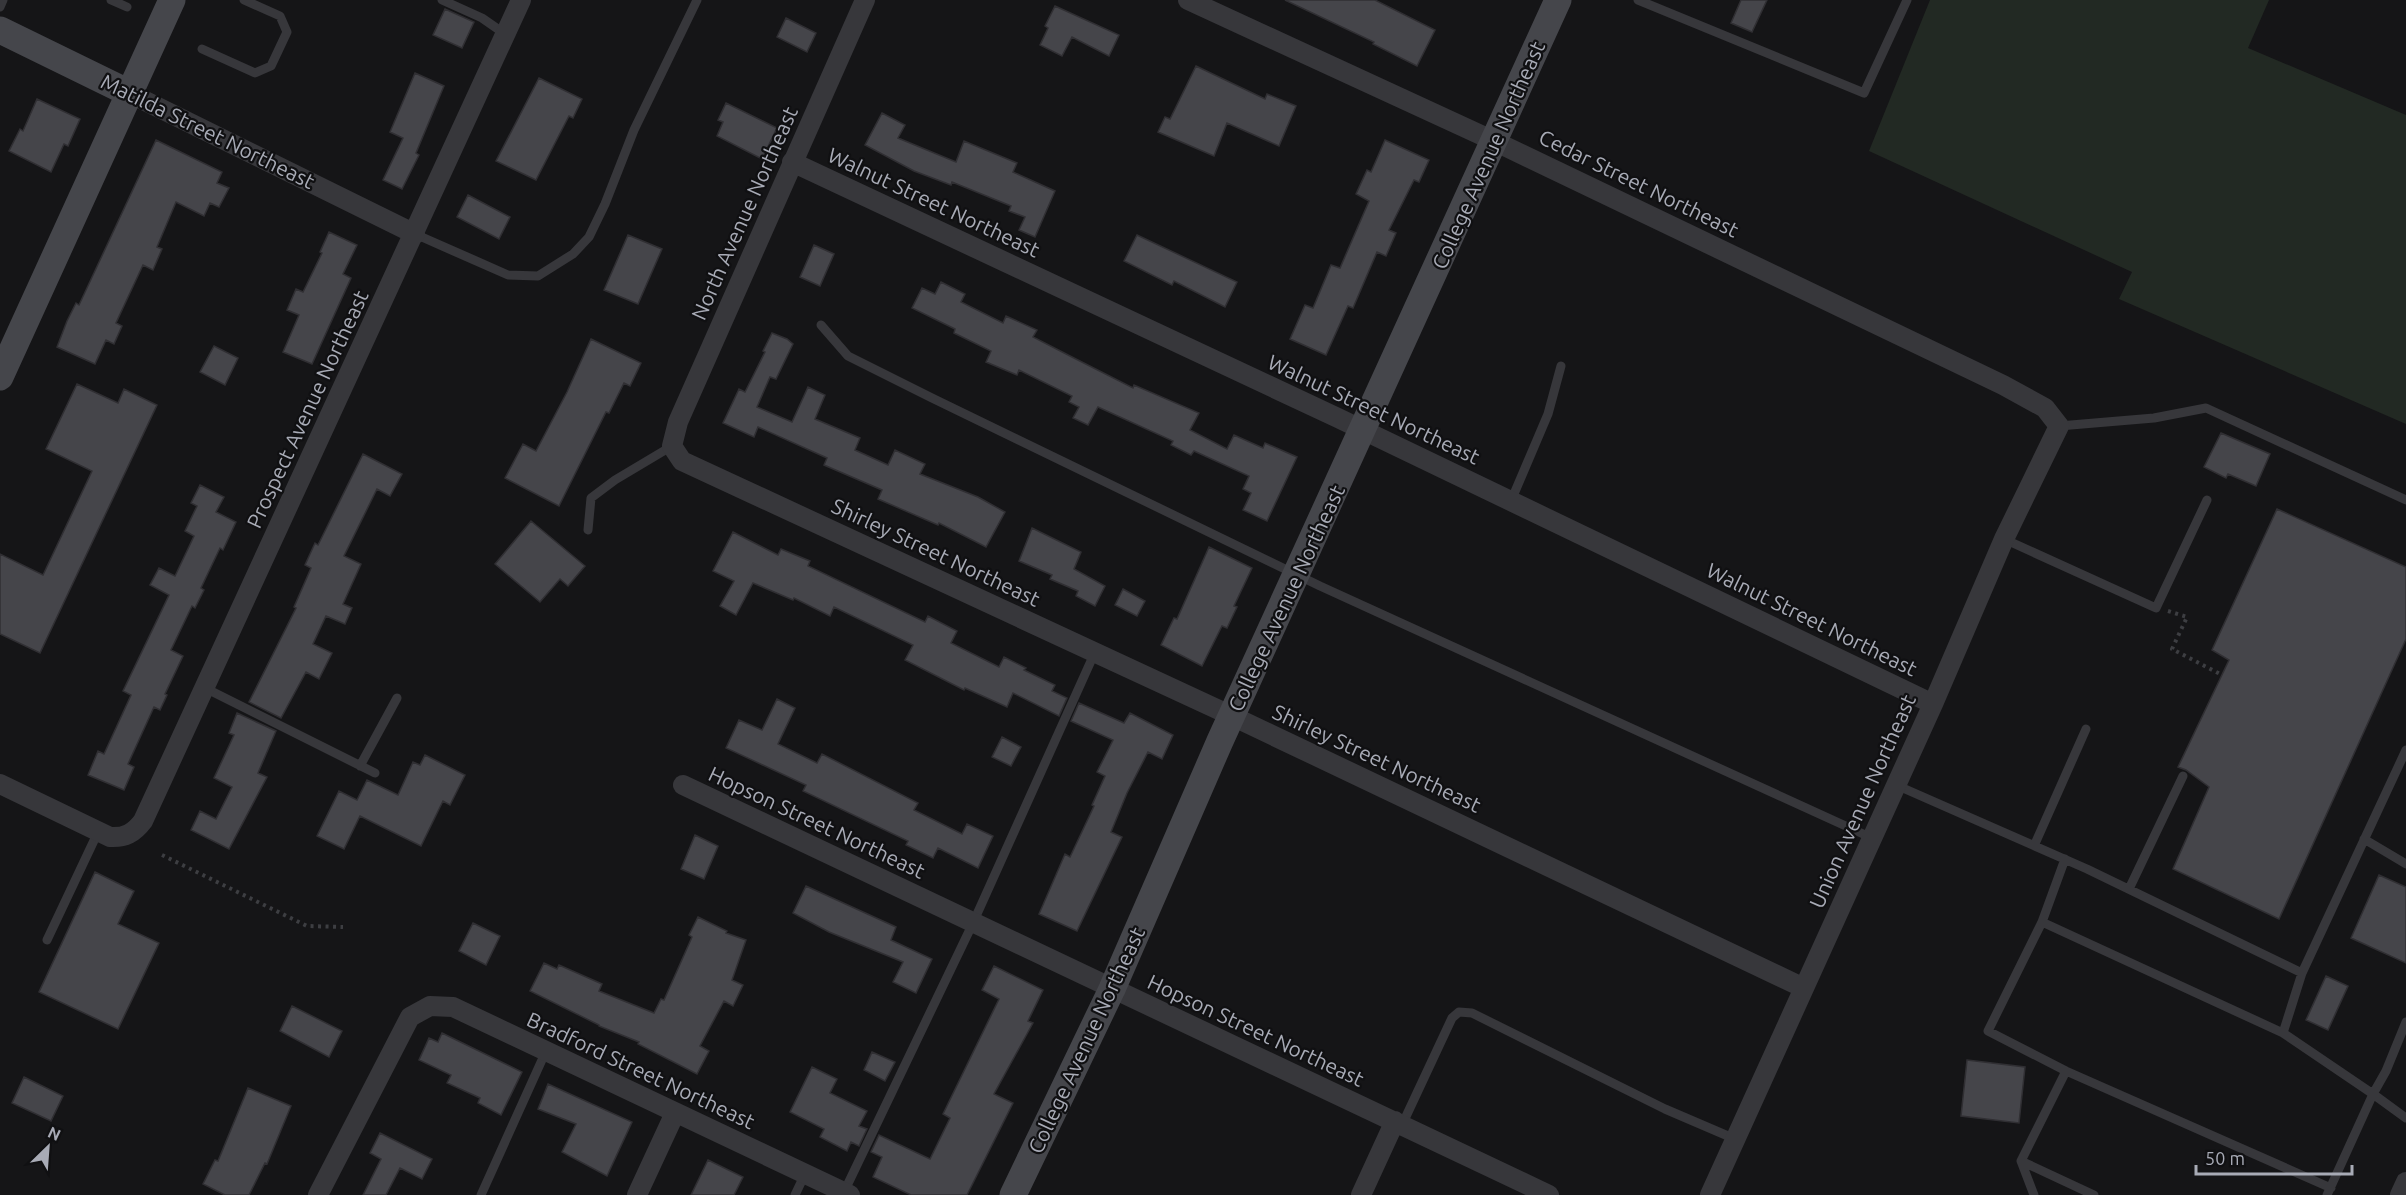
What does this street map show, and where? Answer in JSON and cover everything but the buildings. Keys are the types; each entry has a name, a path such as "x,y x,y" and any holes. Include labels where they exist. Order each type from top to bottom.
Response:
{"main road":[{"path":"0,377 172,0"},
{"name":"College Avenue Northeast","path":"1013,1195 1112,989 1232,716 1558,0"},
{"name":"Matilda Street Northeast","path":"0,30 129,93"}],"street":[{"name":"Prospect Avenue Northeast","path":"98,831 110,837 120,838 130,834 143,821 521,0"},
{"name":"North Avenue Northeast","path":"672,446 678,422 865,0"},
{"name":"Cedar Street Northeast","path":"1188,0 1494,141 2003,384 2044,408 2059,426"},
{"name":"Matilda Street Northeast","path":"129,93 415,234"},
{"name":"Walnut Street Northeast","path":"792,162 1363,430 1933,704"},
{"name":"Union Avenue Northeast","path":"1710,1195 1933,704 2004,539 2059,426"},
{"name":"Shirley Street Northeast","path":"672,446 682,461 1232,716 1804,988"},
{"path":"0,784 98,831"},
{"name":"Hopson Street Northeast","path":"683,785 1399,1123 1537,1192"},
{"name":"Bradford Street Northeast","path":"318,1195 410,1017 430,1006 453,1007 847,1194"},
{"path":"637,1195 675,1113"},
{"path":"1361,1195 1399,1123"},
{"path":"2400,1195 2406,1182"}],"lane":[{"path":"0,7 3,0"},
{"path":"111,0 127,8"},
{"path":"202,49 255,73 271,66 287,32 280,16 244,0"},
{"path":"442,0 482,18 505,34"},
{"path":"415,234 508,275 538,276 573,254 589,237 605,204 634,130 697,0"},
{"path":"1638,0 1864,93 1907,0"},
{"path":"821,325 848,356 1297,575 1872,838"},
{"path":"1511,501 1548,414 1561,366"},
{"path":"2059,426 2154,418 2206,408 2406,500"},
{"path":"588,530 591,498 615,480 672,446"},
{"path":"2004,539 2156,608 2207,500"},
{"path":"847,1194 973,923 1095,652"},
{"path":"205,688 375,773"},
{"path":"360,766 397,698"},
{"path":"2034,846 2086,729"},
{"path":"2283,1033 2302,973 2406,750"},
{"path":"2129,889 2183,776"},
{"path":"1896,785 2065,859 2302,973"},
{"path":"47,940 98,831"},
{"path":"2364,839 2406,864"},
{"path":"2065,859 2042,922 1988,1031 2066,1071 2329,1192 2373,1094 2386,1071 2406,1022"},
{"path":"2042,922 2283,1033 2406,1118"},
{"path":"1399,1123 1452,1018 1459,1012 1472,1013 1644,1098 1735,1139"},
{"path":"481,1195 546,1051"},
{"path":"2034,1195 2021,1161 2066,1071"},
{"path":"2021,1161 2094,1195"},
{"path":"795,1195 805,1174"}],"path":[{"path":"2156,608 2187,617 2172,649 2222,675"},
{"path":"162,855 307,926 343,927"}],"shaded area":[{"path":"1930,0 2269,0 2248,48 2406,115 2406,424 2119,299 2132,272 1869,151"}]}
